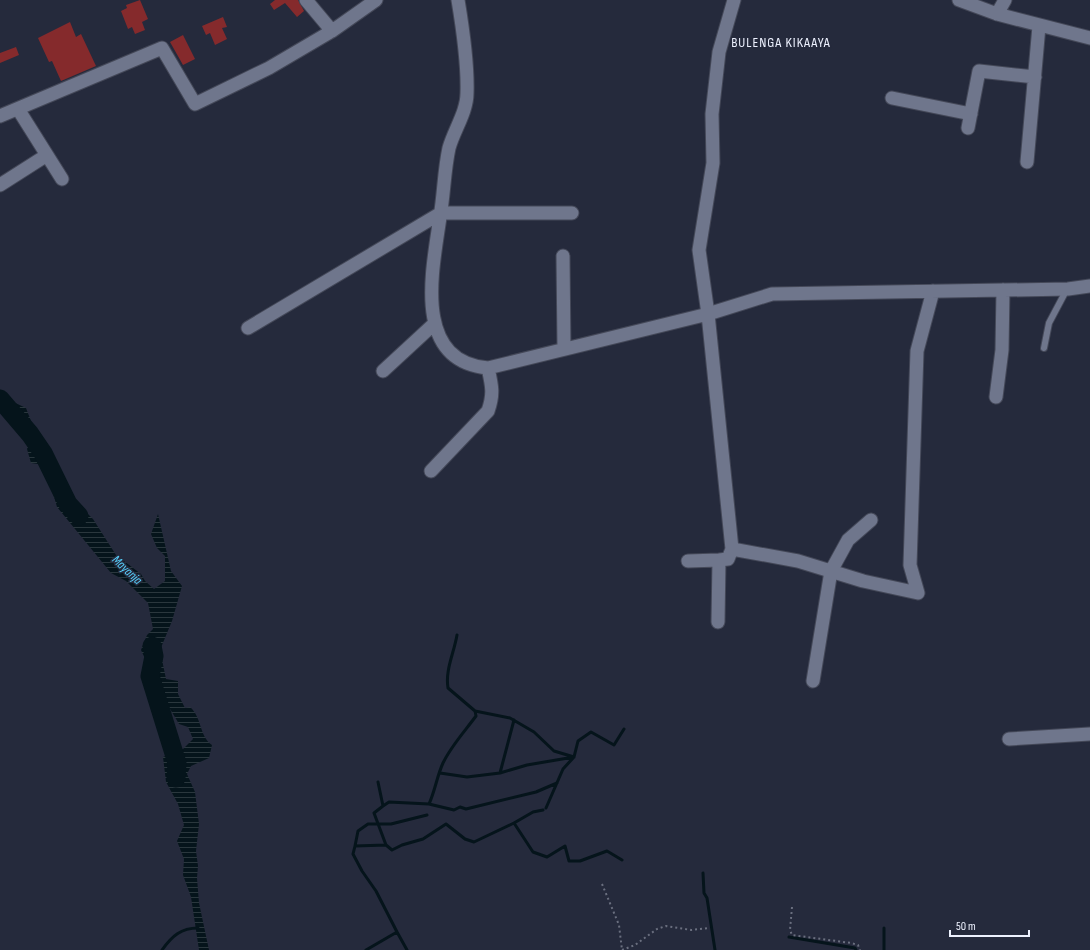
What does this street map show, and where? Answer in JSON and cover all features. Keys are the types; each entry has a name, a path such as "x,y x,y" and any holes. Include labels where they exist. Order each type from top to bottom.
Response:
{"street":[{"path":"306,0 332,31"},
{"path":"0,116 162,48 195,104 269,68 332,31 376,0"},
{"path":"458,0 463,31 467,95 450,148 432,275 430,302 435,323 444,344 452,355 480,368 488,368 708,314 772,294 1003,290 1090,286"},
{"path":"688,561 728,559 732,549 708,314 699,250 713,163 712,114 719,52 734,0"},
{"path":"959,0 997,14 1090,38"},
{"path":"997,14 1005,0"},
{"path":"1027,162 1039,26"},
{"path":"968,128 979,71 1035,77"},
{"path":"892,98 971,114"},
{"path":"18,109 62,179"},
{"path":"0,185 47,155"},
{"path":"248,328 441,213 572,213"},
{"path":"563,256 564,349"},
{"path":"996,396 1002,350 1003,290"},
{"path":"732,549 798,561 918,593 910,565 917,351 932,291"},
{"path":"383,371 435,323"},
{"path":"431,471 488,411 493,398 488,368"},
{"path":"813,681 831,571 848,540 871,520"},
{"path":"718,622 719,560"},
{"path":"1009,739 1090,734"}],"lane":[{"path":"1044,348 1049,323 1068,288"}],"path":[{"path":"602,884 619,926 622,950 635,945 657,929 666,926 690,930 708,928"},
{"path":"792,907 790,930 792,935 851,943 858,945 860,950"}],"water":[{"path":"7,399 26,408 36,434 47,443 53,455 52,480 58,493 77,503 93,519 116,555 141,574 145,581 154,589 165,581 165,556 157,548 151,534 158,514 171,571 182,586 172,621 160,650 166,679 178,681 178,694 185,708 190,707 194,711 202,732 212,745 209,758 191,766 187,774 195,792 199,824 196,851 198,866 197,878 199,903 209,950 199,950 191,897 183,875 184,859 177,841 184,825 178,804 166,782 163,757 183,749 193,739 188,727 179,724 163,697 141,650 147,635 153,629 148,603 126,581 111,573 57,507 45,465 31,463 27,449 29,443 18,413 0,406 0,400"}],"building":[{"path":"140,0 148,19 142,22 145,30 135,34 132,27 128,29 121,11 127,8 126,5"},
{"path":"275,0 298,0 304,11 297,17 285,3 274,10 270,4"},
{"path":"223,17 227,27 222,28 227,39 215,45 210,33 206,35 202,26"},
{"path":"70,22 76,37 81,34 96,66 61,81 52,61 49,62 38,38"},
{"path":"183,35 195,59 183,65 170,42"},
{"path":"16,47 19,55 0,63 0,53"}],"waterway":[{"name":"Mayanja","path":"0,399 30,434 43,453 68,504 79,516"},
{"path":"429,804 446,757 476,716 475,711 448,688 447,681 449,668 457,635"},
{"name":"Mayanja","path":"152,646 154,656 150,676 177,763 176,778"},
{"path":"440,773 467,777 500,773 527,765 574,757 554,751 534,732 510,718 475,711"},
{"path":"500,773 514,720"},
{"path":"546,808 563,769 574,757 578,741 591,732 614,745 624,729"},
{"path":"378,782 383,806 374,813 386,845 392,850 402,845 423,839 446,824 465,839 474,842 514,823 533,852 547,857 565,846 569,861 580,861 607,851 622,860"},
{"path":"383,806 389,802 429,804 454,810 460,807 466,809 536,792 557,783"},
{"path":"514,823 533,812 543,810"},
{"path":"355,846 358,831 368,824 391,824 427,815"},
{"path":"366,950 397,932 376,891 362,871 353,854 355,846 386,845"},
{"path":"703,873 704,893 707,898 715,950"},
{"path":"162,950 177,934 187,929 198,928"},
{"path":"884,928 884,950"},
{"path":"397,932 407,950"},
{"path":"789,937 855,948 856,950"}],"district":[{"name":"BULENGA KIKAAYA","path":"781,42"}]}
